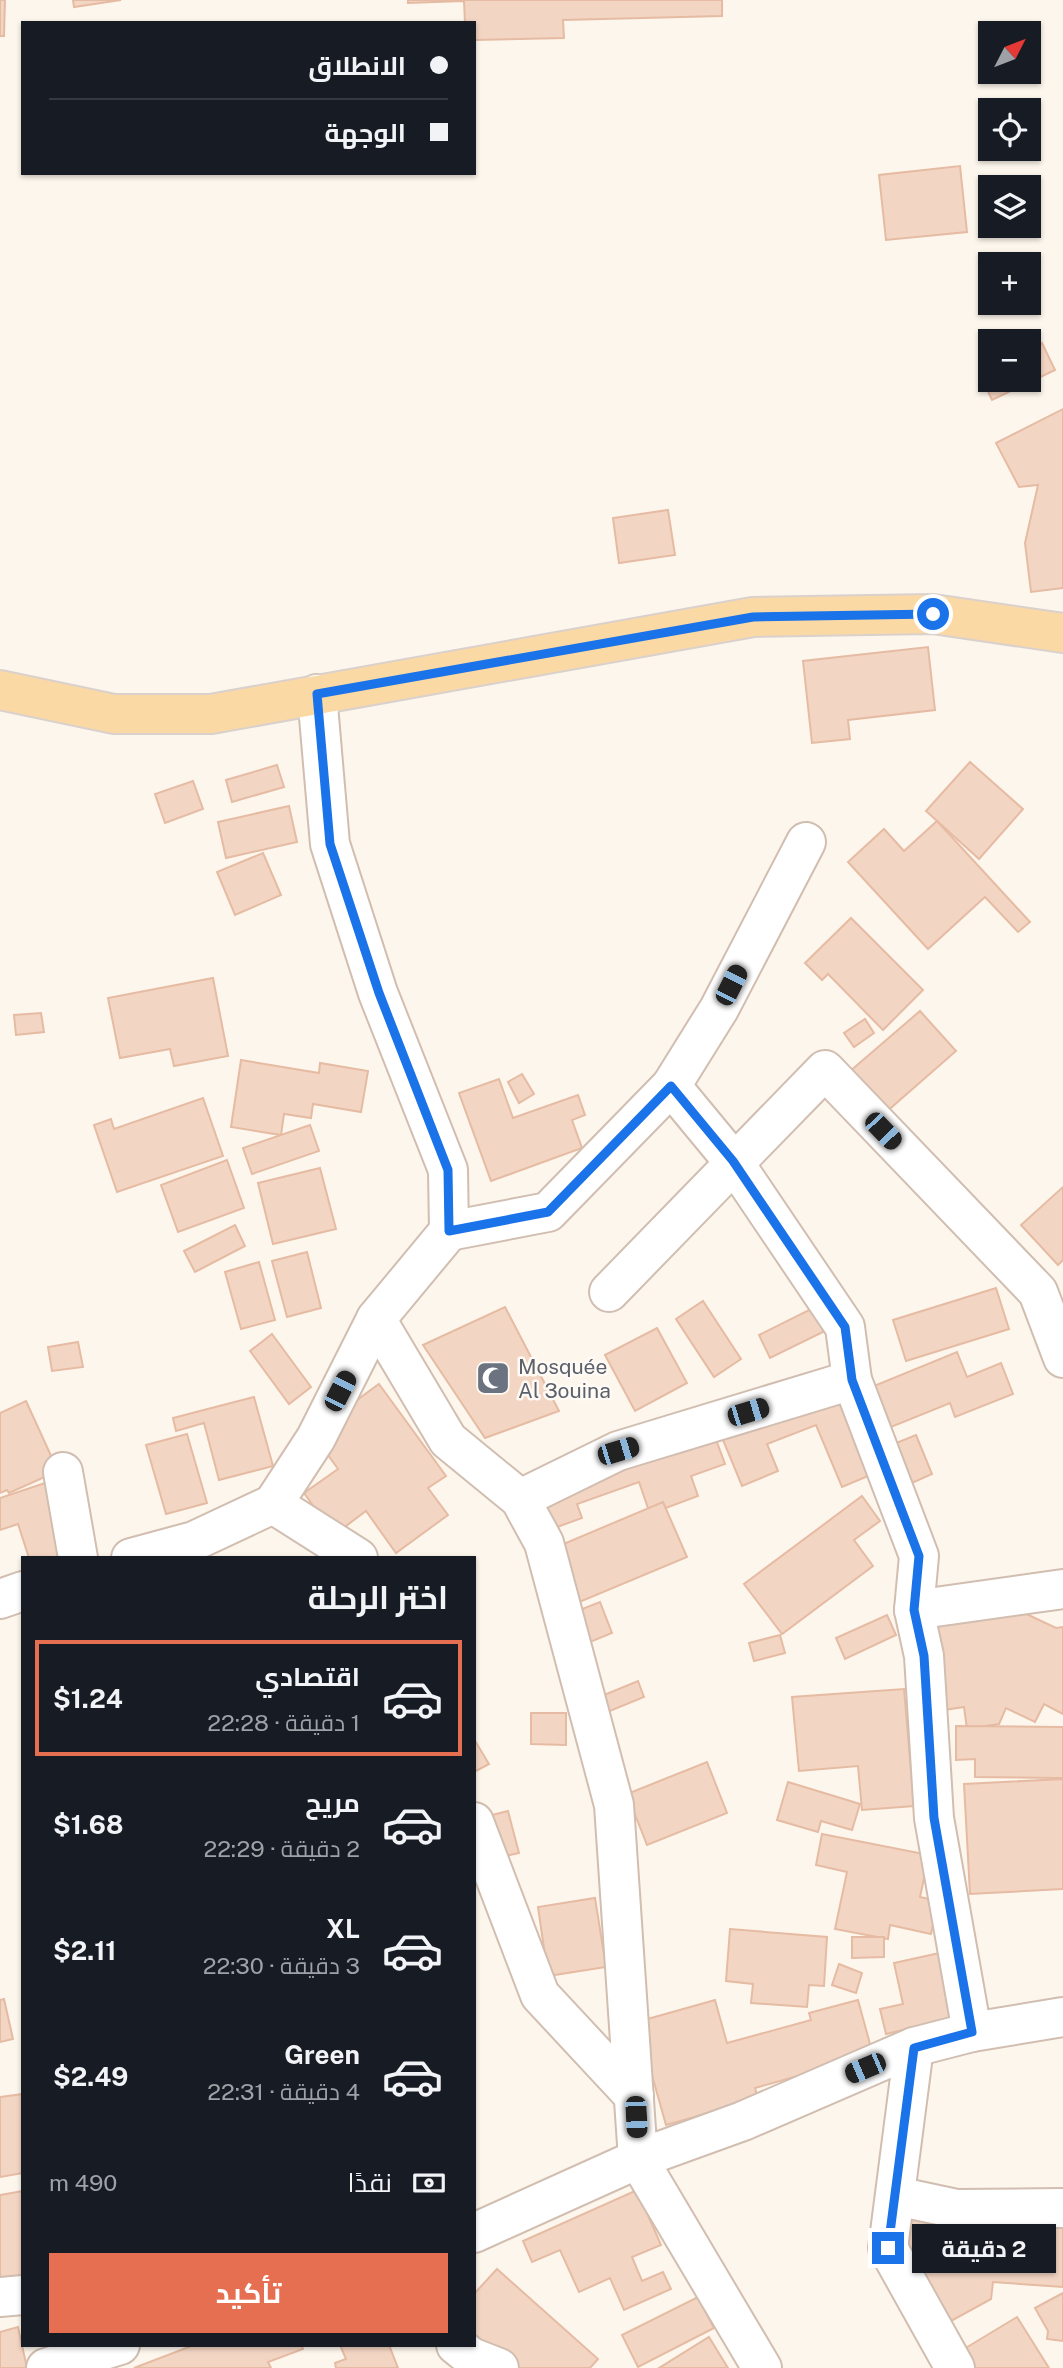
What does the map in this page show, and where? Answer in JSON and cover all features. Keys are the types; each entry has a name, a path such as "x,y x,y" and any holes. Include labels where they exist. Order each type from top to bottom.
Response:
{"main road":[{"path":"0,690 114,714 211,715 753,617 933,614 1063,634"}],"street":[{"path":"317,694 330,844 379,993 448,1170 449,1231"},
{"path":"138,1556 194,1541 273,1504 316,1438 376,1319 449,1231 548,1212 671,1086 719,1009 806,842"},
{"path":"608,1292 733,1161 825,1070 1038,1292 1063,1358"},
{"path":"671,1086 733,1161 845,1327 852,1380 919,1556 914,1610 924,1656 934,1818 972,2032"},
{"path":"376,1319 448,1440 520,1500 544,1543 614,1805 638,2159 762,2368"},
{"path":"520,1500 618,1451 852,1380"},
{"path":"63,1472 78,1556"},
{"path":"273,1504 355,1556"},
{"path":"914,1610 1063,1589"},
{"path":"0,1598 21,1592"},
{"path":"476,1827 541,1995 634,2096"},
{"path":"476,2232 638,2159 743,2121 914,2048 972,2032 1063,2017"},
{"path":"914,2048 888,2248 955,2368"},
{"path":"896,2196 957,2209 1063,2208"},
{"path":"0,2297 21,2295"},
{"path":"46,2368 114,2347"}],"building":[{"path":"0,0 5,0 4,36 0,36"},
{"path":"73,0 121,0 74,7"},
{"path":"408,0 722,0 722,16 563,20 564,38 476,40 476,21 465,21 464,1 408,3"},
{"path":"960,166 967,232 886,240 879,175"},
{"path":"1041,344 1055,370 1041,377"},
{"path":"988,392 1009,392 992,400"},
{"path":"1063,409 1063,588 1031,592 1025,543 1038,485 1019,487 996,443"},
{"path":"668,510 675,555 619,563 613,518"},
{"path":"928,647 935,710 848,720 850,739 812,743 803,661"},
{"path":"970,762 1023,809 979,859 926,811"},
{"path":"277,765 284,787 232,802 226,780"},
{"path":"193,781 203,809 165,823 155,794"},
{"path":"289,806 297,842 226,858 218,822"},
{"path":"937,821 1030,922 1018,932 985,897 928,949 848,862 884,829 904,851"},
{"path":"263,853 281,895 235,915 217,872"},
{"path":"851,918 923,990 883,1030 828,974 822,980 805,963"},
{"path":"213,978 228,1056 174,1066 170,1049 120,1058 108,998"},
{"path":"920,1011 956,1051 885,1113 849,1072"},
{"path":"41,1013 44,1032 16,1035 14,1015"},
{"path":"865,1019 874,1033 854,1047 844,1033"},
{"path":"241,1060 319,1073 320,1063 368,1071 361,1112 313,1104 311,1118 284,1114 281,1135 231,1127"},
{"path":"522,1074 534,1094 519,1103 508,1082"},
{"path":"499,1079 513,1118 578,1095 585,1115 572,1120 582,1148 491,1181 459,1093"},
{"path":"203,1098 223,1156 117,1192 94,1125 111,1119 114,1129"},
{"path":"310,1125 319,1151 252,1174 243,1148"},
{"path":"227,1160 244,1208 178,1232 161,1185"},
{"path":"320,1168 336,1229 273,1244 258,1183"},
{"path":"1063,1187 1063,1260 1058,1265 1021,1225"},
{"path":"235,1225 245,1246 195,1272 184,1251"},
{"path":"307,1252 321,1308 287,1317 272,1261"},
{"path":"259,1262 275,1320 241,1329 225,1272"},
{"path":"996,1288 1009,1329 906,1361 893,1320"},
{"path":"703,1301 741,1359 714,1377 676,1319"},
{"path":"819,1305 831,1328 770,1358 759,1335"},
{"name":"Mosquée Al 3ouina","path":"505,1307 559,1411 485,1438 423,1345"},
{"path":"657,1328 687,1383 635,1411 605,1355"},
{"path":"272,1334 311,1387 289,1404 250,1351"},
{"path":"78,1342 83,1367 52,1371 48,1347"},
{"path":"957,1352 967,1377 1001,1363 1013,1394 955,1417 950,1403 891,1427 874,1386"},
{"path":"833,1376 873,1474 842,1487 816,1425 767,1444 778,1471 742,1486 716,1423"},
{"path":"379,1384 446,1476 428,1488 448,1515 396,1553 366,1511 334,1535 304,1493 338,1469 312,1433"},
{"path":"254,1397 273,1466 219,1480 204,1423 176,1431 173,1418"},
{"path":"26,1401 58,1471 9,1493 7,1490 0,1493 0,1413"},
{"path":"708,1418 725,1464 691,1476 698,1496 650,1514 639,1482 577,1504 582,1518 549,1530 531,1482"},
{"path":"187,1434 207,1503 166,1514 146,1445"},
{"path":"916,1435 932,1474 912,1483 896,1443"},
{"path":"45,1483 69,1553 60,1556 28,1556 18,1524 0,1530 0,1498"},
{"path":"862,1496 880,1521 854,1540 873,1566 782,1634 744,1584"},
{"path":"663,1502 687,1557 577,1603 554,1548"},
{"path":"600,1602 612,1633 585,1644 572,1613"},
{"path":"1020,1611 1056,1628 1063,1627 1063,1714 1044,1704 1035,1722 1006,1708 999,1724 967,1729 964,1707 931,1712 932,1626"},
{"path":"887,1615 896,1635 845,1659 836,1638"},
{"path":"780,1635 785,1653 754,1661 749,1643"},
{"path":"638,1681 644,1697 605,1713 599,1697"},
{"path":"904,1689 914,1806 862,1810 858,1766 799,1771 792,1697"},
{"path":"531,1713 566,1713 566,1745 531,1744"},
{"path":"956,1726 1063,1727 1063,1778 975,1777 975,1759 956,1760"},
{"path":"476,1742 489,1764 476,1771"},
{"path":"707,1762 727,1813 647,1845 627,1794"},
{"path":"1063,1779 1063,1889 970,1894 964,1784"},
{"path":"788,1782 860,1804 852,1830 821,1821 818,1832 777,1820"},
{"path":"508,1811 519,1853 502,1857 492,1815"},
{"path":"822,1834 929,1855 920,1897 938,1901 931,1934 890,1925 888,1939 835,1929 847,1872 816,1865"},
{"path":"595,1898 606,1967 548,1976 538,1907"},
{"path":"730,1929 827,1937 824,1986 809,1985 807,2007 751,2003 753,1984 726,1981"},
{"path":"852,1937 884,1937 884,1957 852,1958"},
{"path":"944,1952 959,2017 886,2034 880,2009 903,2004 894,1963"},
{"path":"839,1964 862,1973 856,1993 832,1985"},
{"path":"4,1999 13,2039 0,2042 0,2000"},
{"path":"715,2000 727,2043 811,2020 809,2013 858,2000 873,2055 755,2088 758,2099 666,2125 637,2022"},
{"path":"21,2094 21,2173 0,2177 0,2097"},
{"path":"637,2190 661,2245 632,2257 642,2281 663,2272 671,2289 624,2310 610,2278 579,2292 560,2250 532,2262 523,2241"},
{"path":"21,2191 21,2283 0,2287 0,2195"},
{"path":"911,2215 1063,2227 1063,2287 993,2282 991,2299 933,2331 879,2233"},
{"path":"497,2269 598,2359 590,2368 502,2368 476,2345 476,2292"},
{"path":"1063,2293 1063,2341 1047,2339 1048,2331 1035,2308"},
{"path":"698,2297 714,2328 638,2367 622,2335"},
{"path":"1017,2317 1049,2368 968,2368 959,2352"},
{"path":"18,2327 27,2368 0,2368 0,2332"},
{"path":"709,2337 728,2368 659,2368"},
{"path":"189,2347 303,2349 268,2362 271,2368 134,2368"},
{"path":"341,2347 390,2347 398,2368 336,2368 335,2363 346,2359"}],"place":[{"name":"Mosquée Al 3ouina","path":"493,1378"}],"route":[{"path":"888,2248 914,2048 972,2032 934,1818 924,1656 914,1610 919,1556 852,1380 845,1327 733,1161 671,1086 548,1212 449,1231 448,1170 379,993 330,844 317,694 753,617 933,614"}]}
